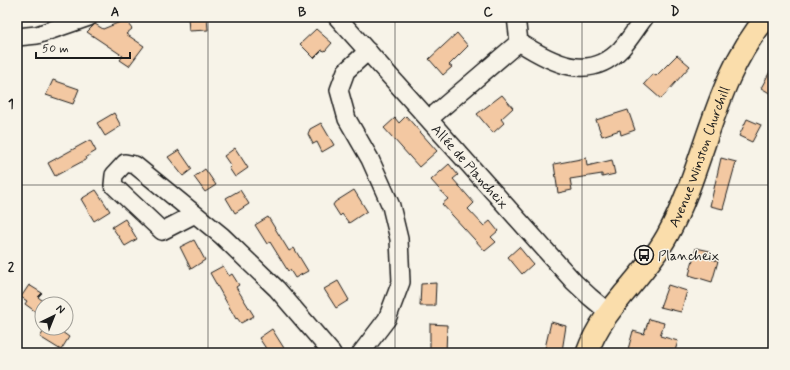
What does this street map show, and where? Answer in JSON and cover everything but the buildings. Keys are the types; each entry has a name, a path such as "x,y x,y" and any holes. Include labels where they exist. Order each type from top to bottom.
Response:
{"main road":[{"name":"Avenue Winston Churchill","path":"587,353 592,339 608,312 638,280 667,236 687,192 721,98 735,65 750,39 767,17"}],"street":[{"path":"17,37 37,35 89,17"},
{"name":"Allée de Plancheix","path":"337,17 574,282 608,312"},
{"path":"516,17 519,42 545,59 574,67 600,64 620,49 645,17"},
{"path":"429,119 519,42"},
{"path":"361,353 387,319 401,282 399,239 391,206 370,159 347,119 339,90 346,71 368,51"},
{"path":"195,214 162,231 113,185 114,175 125,163 136,165 222,236 277,289 332,353"}],"place":[{"name":"Plancheix","path":"644,255"}]}
